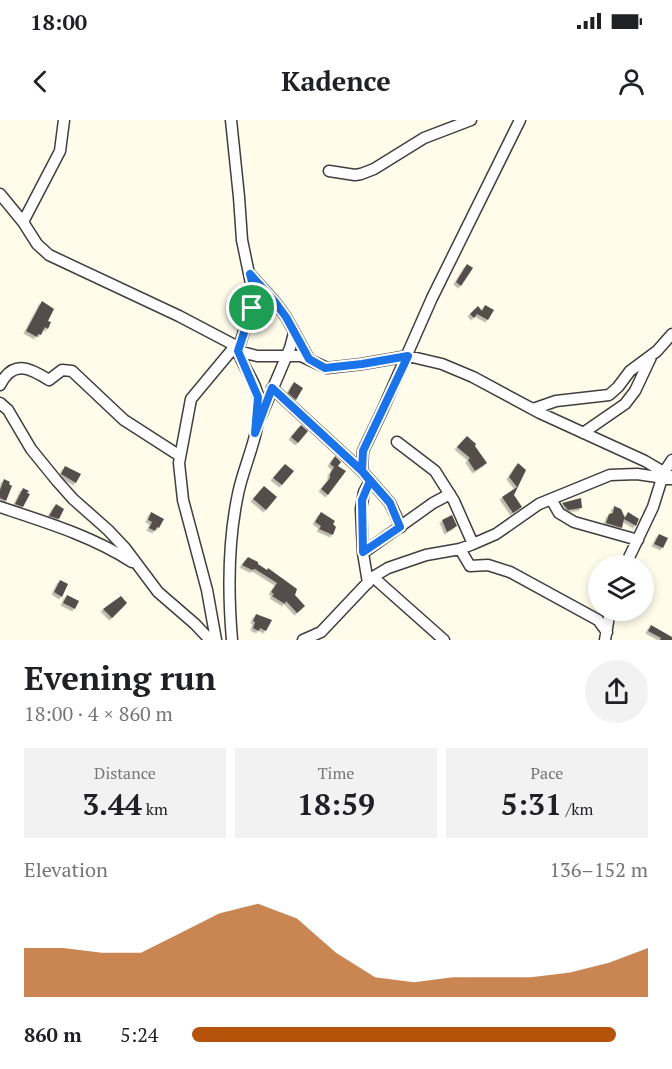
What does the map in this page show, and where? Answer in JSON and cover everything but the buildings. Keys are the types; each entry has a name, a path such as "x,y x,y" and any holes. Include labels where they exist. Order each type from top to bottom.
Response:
{"street":[{"path":"23,222 60,151 64,120"},
{"path":"216,640 207,590 183,500 179,474 180,456 188,425 188,408 191,399 237,348 244,335 254,298 242,240 240,197 231,120"},
{"path":"329,171 355,176 361,174 374,169 424,138 458,122 471,120"},
{"path":"362,471 363,451 408,356 432,298 520,120"},
{"path":"0,194 43,250 60,262 179,316 237,348 257,356 302,356 327,368 408,356 442,364 473,376 532,408 645,461 668,477"},
{"path":"250,274 286,317 309,359"},
{"path":"232,640 231,574 234,512 238,491 255,433 294,333"},
{"path":"532,408 556,400 609,395 630,371 653,355 672,334"},
{"path":"237,348 258,397 255,433"},
{"path":"583,433 625,404 635,391 653,355"},
{"path":"0,385 7,375 16,369 32,369 50,380 62,370 72,371 124,420 180,456"},
{"path":"272,388 362,471 390,503 400,527"},
{"path":"0,403 8,410 32,449 57,481 73,499 108,530 158,592 210,640"},
{"path":"398,442 435,471 450,494 473,544"},
{"path":"630,555 668,477 672,459"},
{"path":"303,640 321,632 370,580 388,568 473,544 495,534 528,510 610,475 668,477"},
{"path":"370,481 362,500 363,552 370,580 444,640"},
{"path":"363,552 433,503 450,494"},
{"path":"551,499 559,513 574,522 638,540"},
{"path":"0,507 44,521 102,544 140,567"},
{"path":"460,549 470,566 488,565 510,572 598,621 606,636"},
{"path":"606,636 608,621"}],"route":[{"path":"252,308 238,351 258,397 255,433 272,388 362,471 390,503 400,527 363,552 362,500 370,481 362,471 363,451 408,356 325,368 309,359 286,317 250,274 254,289 252,308"}]}
